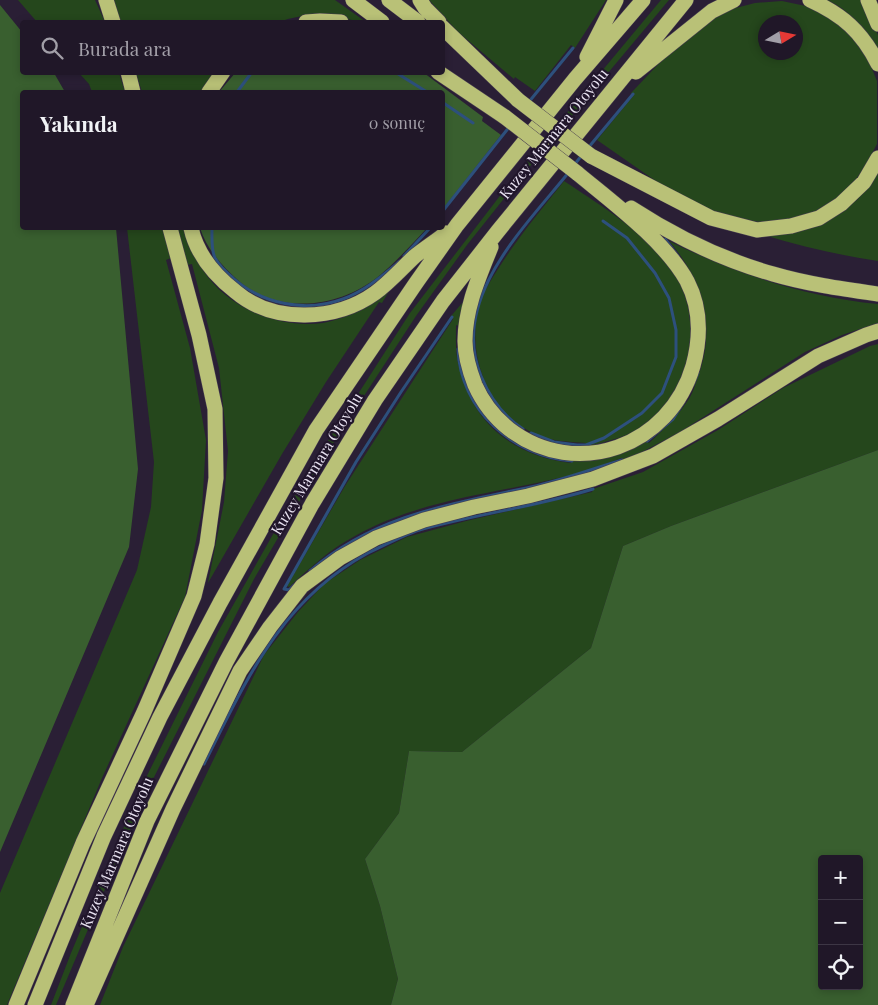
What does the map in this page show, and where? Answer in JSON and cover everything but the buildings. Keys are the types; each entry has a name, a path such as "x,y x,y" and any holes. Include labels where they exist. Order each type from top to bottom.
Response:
{"highway":[{"path":"106,0 113,20"},
{"path":"353,0 379,20"},
{"path":"389,0 415,20"},
{"path":"420,0 436,20"},
{"path":"575,80 616,0"},
{"name":"Kuzey Marmara Otoyolu","path":"35,1005 104,836 160,717 220,603 316,430 457,225 643,0"},
{"name":"Kuzey Marmara Otoyolu","path":"73,1005 147,821 226,662 312,504 375,400 443,301 498,230 686,0"},
{"path":"607,97 712,11 734,0"},
{"path":"810,0 829,9 851,24 869,46 878,64"},
{"path":"868,0 878,24"},
{"path":"445,30 518,100"},
{"path":"445,43 591,156 711,218 757,230 792,226 819,218 841,204 864,182 878,158"},
{"path":"445,71 577,173 643,229 678,266 688,283 698,318 699,336 697,353 688,381 678,401 652,429 612,450 584,454 551,451 522,439 497,420 480,397 470,372 465,342 468,310 498,230"},
{"path":"129,75 132,90"},
{"path":"210,90 221,75"},
{"path":"442,75 505,117"},
{"path":"577,173 658,226 709,251 772,274 831,287 878,294"},
{"path":"192,230 202,258 220,280 241,297 263,308 287,314 313,315 341,310 375,293 416,256 457,225"},
{"path":"16,1005 83,842 144,712 194,596 207,544 216,478 215,409 200,335 171,230"},
{"path":"86,1005 173,808 240,671 270,627 302,586 340,558 376,538 432,518 593,479 653,456 718,419 818,356 866,334 878,331"}],"green space":[{"path":"18,0 95,0 104,20 35,20"},
{"path":"113,0 335,0 363,20 312,16 284,20 120,20"},
{"path":"429,0 606,0 575,48 571,45 535,91 515,77 514,79 458,32"},
{"path":"661,0 669,0 526,171 467,245 416,316 334,442 254,579 144,797 56,1005 51,1005 137,796 218,632 308,472 410,313 522,167"},
{"path":"826,0 862,0 878,35 878,52 850,15"},
{"path":"782,1 815,8 834,19 853,36 865,52 877,81 877,144 864,168 848,190 821,211 794,220 763,223 709,212 663,186 597,140 634,95 631,93 667,55 728,10 755,3"},
{"path":"0,5 20,30 20,75 55,75 64,90 20,90 20,230 116,230 138,469 129,547 0,852"},
{"path":"81,75 120,75 124,90 91,90 89,84"},
{"path":"137,75 214,75 204,90 141,90"},
{"path":"233,75 427,75 483,117 482,121 501,135 445,206 445,90 221,90"},
{"path":"878,171 878,261 819,250 760,234 828,218 857,200"},
{"path":"564,181 624,222 664,259 683,289 690,325 687,361 681,378 673,394 653,420 628,435 586,447 585,443 561,441 537,435 518,424 490,392 476,352 475,330 479,309 486,289 515,244"},
{"path":"127,230 163,230 171,258 166,260 190,348 206,440 202,510 185,597 102,778 7,1005 0,1005 0,893 137,570 151,507 154,462"},
{"path":"178,230 188,230 203,270 226,295 255,313 289,323 323,323 345,317 366,308 364,304 389,291 382,303 379,302 326,382 208,583 224,502 228,451 219,368 192,264 187,265"},
{"path":"201,230 425,230 392,265 363,287 328,301 310,303 291,303 256,293 240,282 216,258"},
{"path":"669,241 694,253 770,282 824,296 878,304 878,323 842,335 805,352 680,432 623,462 622,458 567,476 459,499 406,514 380,524 346,541 320,559 289,587 287,586 345,486 453,319 451,316 463,302 459,326 456,325 456,351 459,367 465,387 474,405 499,434 514,445 531,453 571,463 572,460 646,441 649,443 676,416 690,397 703,361 706,342 706,324 698,289 691,272"},
{"path":"878,344 878,450 671,526 623,546 591,648 462,752 409,751 399,813 365,859 380,906 398,979 391,1005 100,1005 123,947 264,655 298,612 324,584 360,560 407,537 466,521 592,492 593,489 643,472 718,430 783,388 870,346"},
{"path":"878,450 878,1005 391,1005 398,979 380,906 365,859 399,813 409,751 462,752 591,648 623,546 671,526"}],"waterway":[{"path":"528,103 573,48"},
{"path":"238,90 250,75"},
{"path":"400,75 424,90"},
{"path":"588,148 633,94"},
{"path":"445,104 473,123"},
{"path":"445,208 510,126"},
{"path":"574,165 583,154"},
{"path":"523,429 498,406 481,376 474,347 475,319 483,292 496,266 513,240 569,172"},
{"path":"531,433 554,442 577,445 586,445 604,438 642,413 662,393 676,357 676,330 669,298 655,273 627,238 603,221"},
{"path":"212,230 214,255 225,271 257,294 285,304 314,305 343,299 380,278 400,261"},
{"path":"404,256 428,230"},
{"path":"665,239 678,256"},
{"path":"294,585 289,590 284,589 356,462 452,317"},
{"path":"458,349 461,371 468,391 479,410 494,426 511,440 530,450 550,458 572,461"},
{"path":"693,385 698,373"},
{"path":"647,441 673,419 684,402"},
{"path":"310,571 335,552 361,537 387,524 415,514 472,499 543,484 622,460"},
{"path":"204,764 235,702 269,645 289,618 311,594 337,572 368,553 416,531 549,501 593,489"}]}
